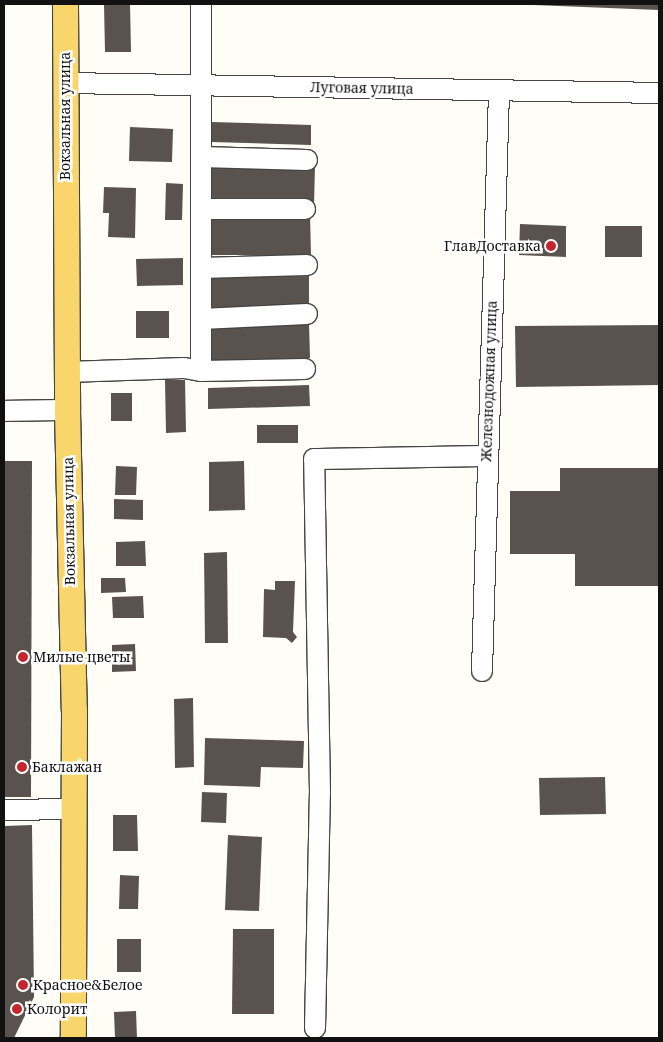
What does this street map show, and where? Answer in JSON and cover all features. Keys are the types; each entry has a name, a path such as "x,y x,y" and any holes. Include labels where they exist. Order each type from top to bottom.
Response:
{"main road":[{"name":"Вокзальная улица","path":"65,4 66,372 74,710 73,1038"}],"street":[{"path":"201,4 201,371"},
{"name":"Луговая улица","path":"65,83 659,93"},
{"name":"Железнодожная улица","path":"482,671 499,91"},
{"path":"201,157 307,160"},
{"path":"201,209 305,209"},
{"path":"201,268 307,265"},
{"path":"201,319 307,314"},
{"path":"66,372 184,368 201,371 305,369"},
{"path":"4,411 67,410"},
{"path":"315,1028 320,792 314,460 487,456"},
{"path":"4,810 73,809"}],"building":[{"path":"104,4 130,4 131,52 105,52"},
{"path":"659,4 659,10 533,5"},
{"path":"211,122 311,125 311,145 211,142"},
{"path":"130,127 173,129 172,162 129,161"},
{"path":"207,162 315,165 314,205 206,202"},
{"path":"166,183 183,184 182,220 165,220"},
{"path":"104,187 136,188 135,238 108,237 109,213 103,213"},
{"path":"310,215 311,255 208,255 208,216"},
{"path":"520,224 566,226 566,257 519,255"},
{"path":"605,226 642,226 642,257 605,257"},
{"path":"183,258 183,285 137,286 136,259"},
{"path":"309,276 309,306 210,308 209,278"},
{"path":"136,311 169,311 169,338 136,338"},
{"path":"309,323 310,358 208,362 207,326"},
{"path":"659,325 659,385 516,387 515,326"},
{"path":"165,380 185,380 186,432 166,433"},
{"path":"309,385 310,406 208,409 208,388"},
{"path":"111,393 132,393 132,421 111,421"},
{"path":"257,425 298,425 298,443 257,443"},
{"path":"4,461 32,461 31,797 4,797"},
{"path":"244,461 245,510 209,511 209,462"},
{"path":"116,466 137,467 136,495 115,495"},
{"path":"560,468 659,468 659,586 575,586 575,554 510,554 510,491 560,491"},
{"path":"114,499 143,500 143,520 114,519"},
{"path":"145,541 146,566 116,566 116,542"},
{"path":"227,552 228,643 205,643 204,553"},
{"path":"101,578 125,578 126,592 101,593"},
{"path":"275,581 295,581 293,632 297,637 292,643 286,638 263,637 264,589 275,590"},
{"path":"143,596 144,618 113,618 112,597"},
{"path":"135,644 136,671 112,672 112,645"},
{"path":"193,698 194,767 175,768 174,699"},
{"path":"205,738 304,741 303,768 261,767 260,787 204,785"},
{"path":"605,777 606,814 540,815 539,778"},
{"path":"202,792 227,793 226,823 201,822"},
{"path":"113,815 137,815 138,851 113,851"},
{"path":"32,825 34,997 14,1038 4,1038 4,826"},
{"path":"228,835 262,837 259,911 225,910"},
{"path":"120,875 139,876 138,909 119,909"},
{"path":"233,929 274,929 274,1014 232,1014"},
{"path":"117,939 141,939 141,972 117,972"},
{"path":"136,1011 137,1038 115,1038 114,1012"}],"place":[{"name":"ГлавДоставка","path":"551,246"},
{"name":"Милые цветы","path":"23,657"},
{"name":"Баклажан","path":"22,767"},
{"name":"Красное&Белое","path":"23,985"},
{"name":"Колорит","path":"17,1009"}]}
